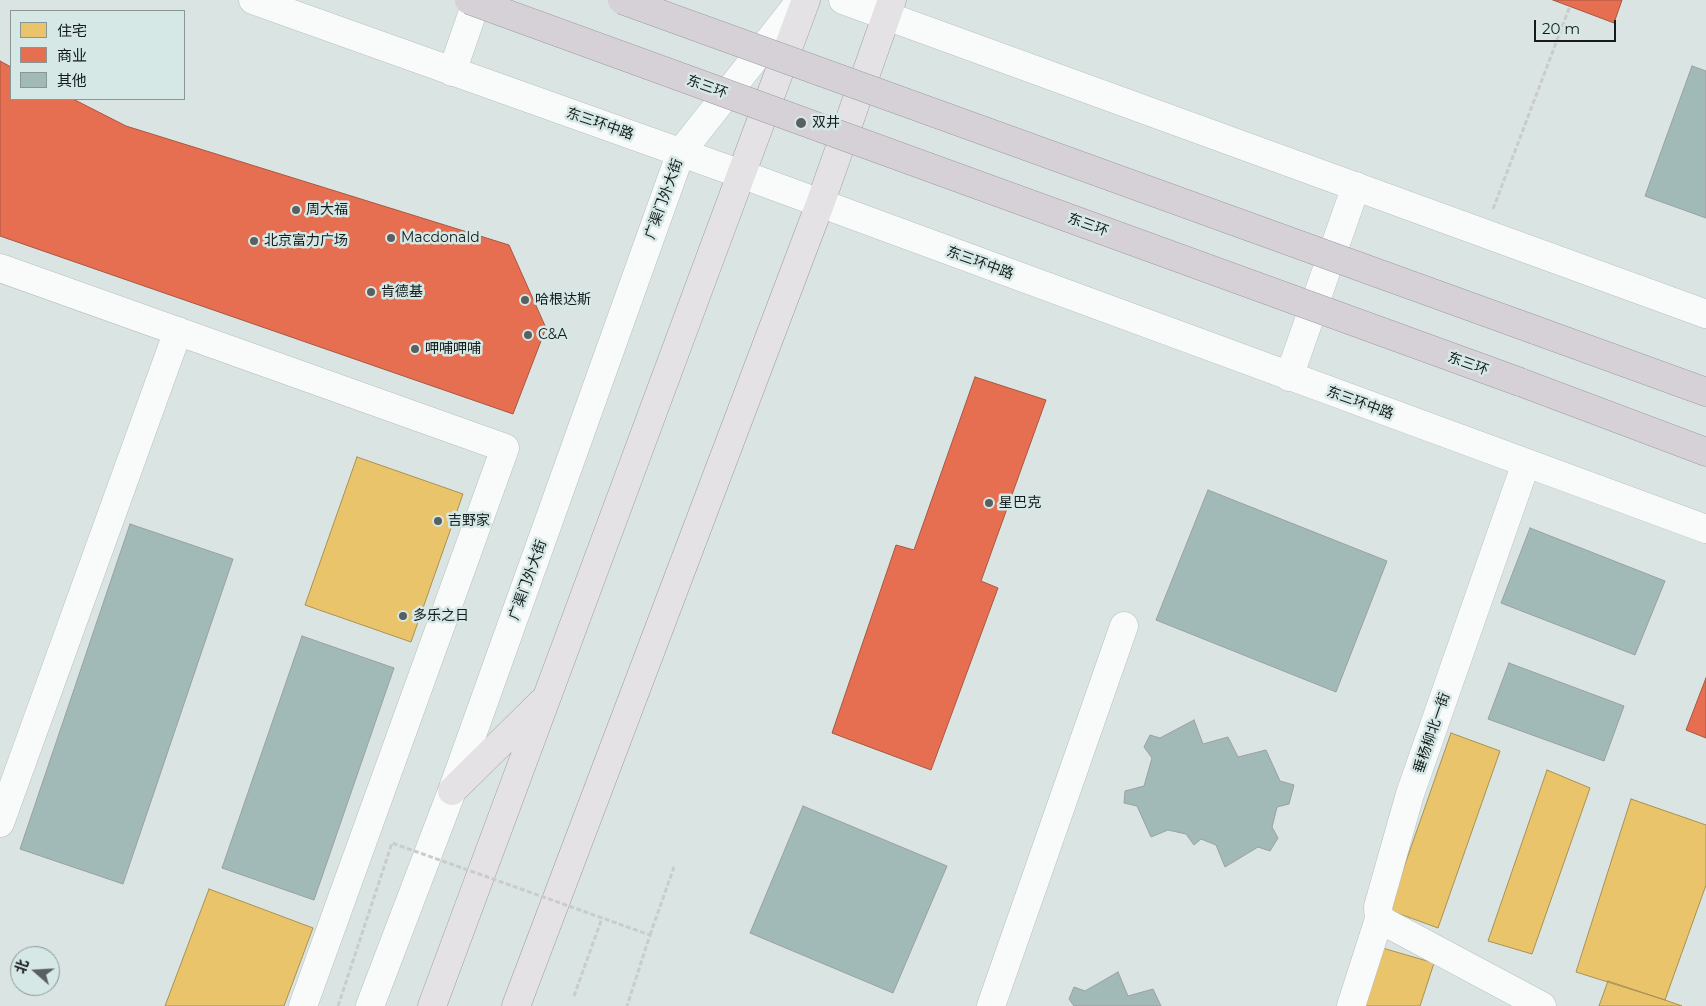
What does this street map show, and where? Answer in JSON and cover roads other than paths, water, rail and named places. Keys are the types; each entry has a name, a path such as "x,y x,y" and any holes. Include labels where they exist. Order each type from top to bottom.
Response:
{"highway":[{"name":"东三环","path":"469,0 1520,382 1706,452"},
{"path":"622,0 1706,392"}],"main road":[{"path":"432,1006 806,0"},
{"path":"516,1006 820,204 889,7"},
{"path":"452,792 548,697"}],"street":[{"name":"东三环中路","path":"254,0 681,152 1706,529"},
{"path":"452,72 477,0"},
{"name":"广渠门外大街","path":"370,1006 452,792 681,152 801,0"},
{"path":"843,0 889,7 1356,186 1706,314"},
{"path":"1290,376 1356,186"},
{"path":"0,268 505,448 303,1006"},
{"path":"0,824 178,331"},
{"name":"垂杨柳北一街","path":"1351,1006 1379,919 1378,907 1410,794 1526,463"},
{"path":"992,1006 1124,626"},
{"path":"1379,919 1542,1006"}],"place":[{"name":"双井","path":"801,123"},
{"name":"周大福","path":"296,210"},
{"name":"Macdonald","path":"391,238"},
{"name":"北京富力广场","path":"254,241"},
{"name":"肯德基","path":"371,292"},
{"name":"哈根达斯","path":"525,300"},
{"name":"C&A","path":"528,335"},
{"name":"呷哺呷哺","path":"415,349"},
{"name":"星巴克","path":"989,503"},
{"name":"吉野家","path":"438,521"},
{"name":"多乐之日","path":"403,616"}]}
